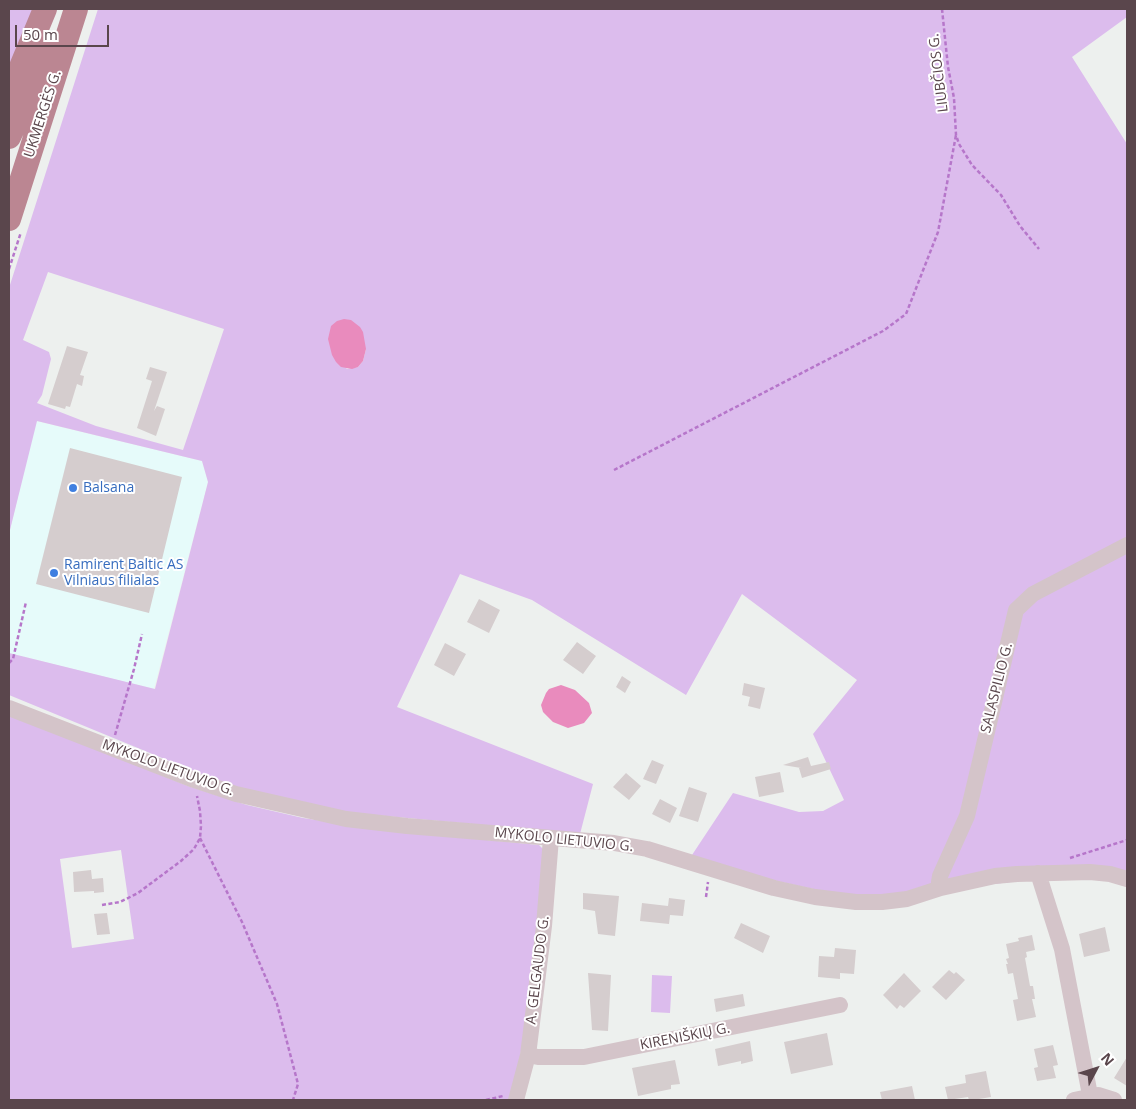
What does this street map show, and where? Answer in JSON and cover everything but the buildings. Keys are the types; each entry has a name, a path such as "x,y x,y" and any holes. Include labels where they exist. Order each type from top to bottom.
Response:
{"highway":[{"path":"9,96 45,9"},
{"path":"9,138 68,9"},
{"name":"UKMERGĖS G.","path":"9,219 76,9"}],"street":[{"name":"SALASPILIO G.","path":"941,888 940,876 966,816 1016,610 1033,594 1127,545"},
{"name":"MYKOLO LIETUVIO G.","path":"9,708 194,780 236,794 346,819 614,843 646,849 774,888 815,897 856,902 882,902 907,899 941,888 995,876 1038,873 1090,872 1110,874 1127,879"},
{"name":"A. GELGAUDO G.","path":"516,1100 528,1055 544,926 551,838"},
{"path":"1038,873 1062,949 1090,1095"},
{"name":"KIRENIŠKIŲ G.","path":"528,1055 538,1057 584,1057 840,1006"},
{"path":"1074,1100 1090,1095 1098,1095 1114,1100"}],"path":[{"name":"LIUBČIOS G.","path":"942,9 947,58 954,98 956,135"},
{"path":"956,135 963,153 1001,195 1020,226 1040,249"},
{"path":"614,470 883,331 906,314 938,232 956,135"},
{"path":"9,663 13,659 26,602"},
{"path":"112,748 142,634"},
{"path":"194,780 200,811 200,838 242,922 277,1004 298,1084 293,1100"},
{"path":"102,905 120,902 138,893 181,861 194,849 200,838"},
{"path":"1065,859 1127,840"}],"shaded area":[{"path":"9,9 34,9 9,73"},
{"path":"98,9 1127,9 1127,17 1072,57 1127,144 1127,873 1120,870 885,896 836,894 772,880 692,855 733,793 799,812 823,811 844,800 813,734 857,680 742,594 686,695 532,600 460,574 397,707 593,784 580,834 342,812 240,789 9,695 9,653 155,689 208,482 202,461 37,421 9,534 9,288","holes":["48,272 224,329 183,450 96,426 37,403 42,395 51,359 49,352 23,340","366,349 363,361 358,367 346,369"]},
{"path":"351,320 360,327 363,332 366,349 363,361 358,367 352,369 341,367 336,362 328,339 331,326 337,321"},
{"path":"36,421 202,461 208,482 154,689 9,653 9,534"},
{"path":"561,685 575,690 589,703 592,713 584,723 568,728 553,722 543,712 541,705 546,693 549,689"},
{"path":"9,714 188,786 247,805 303,818 393,831 539,845 543,849 535,975 512,1100 9,1100","holes":["121,850 134,939 72,948 60,859"]},
{"path":"652,975 672,976 670,1013 651,1012"}],"place":[{"name":"Balsana","path":"73,488"},
{"name":"Ramirent Baltic AS Vilniaus filialas","path":"54,573"}]}
